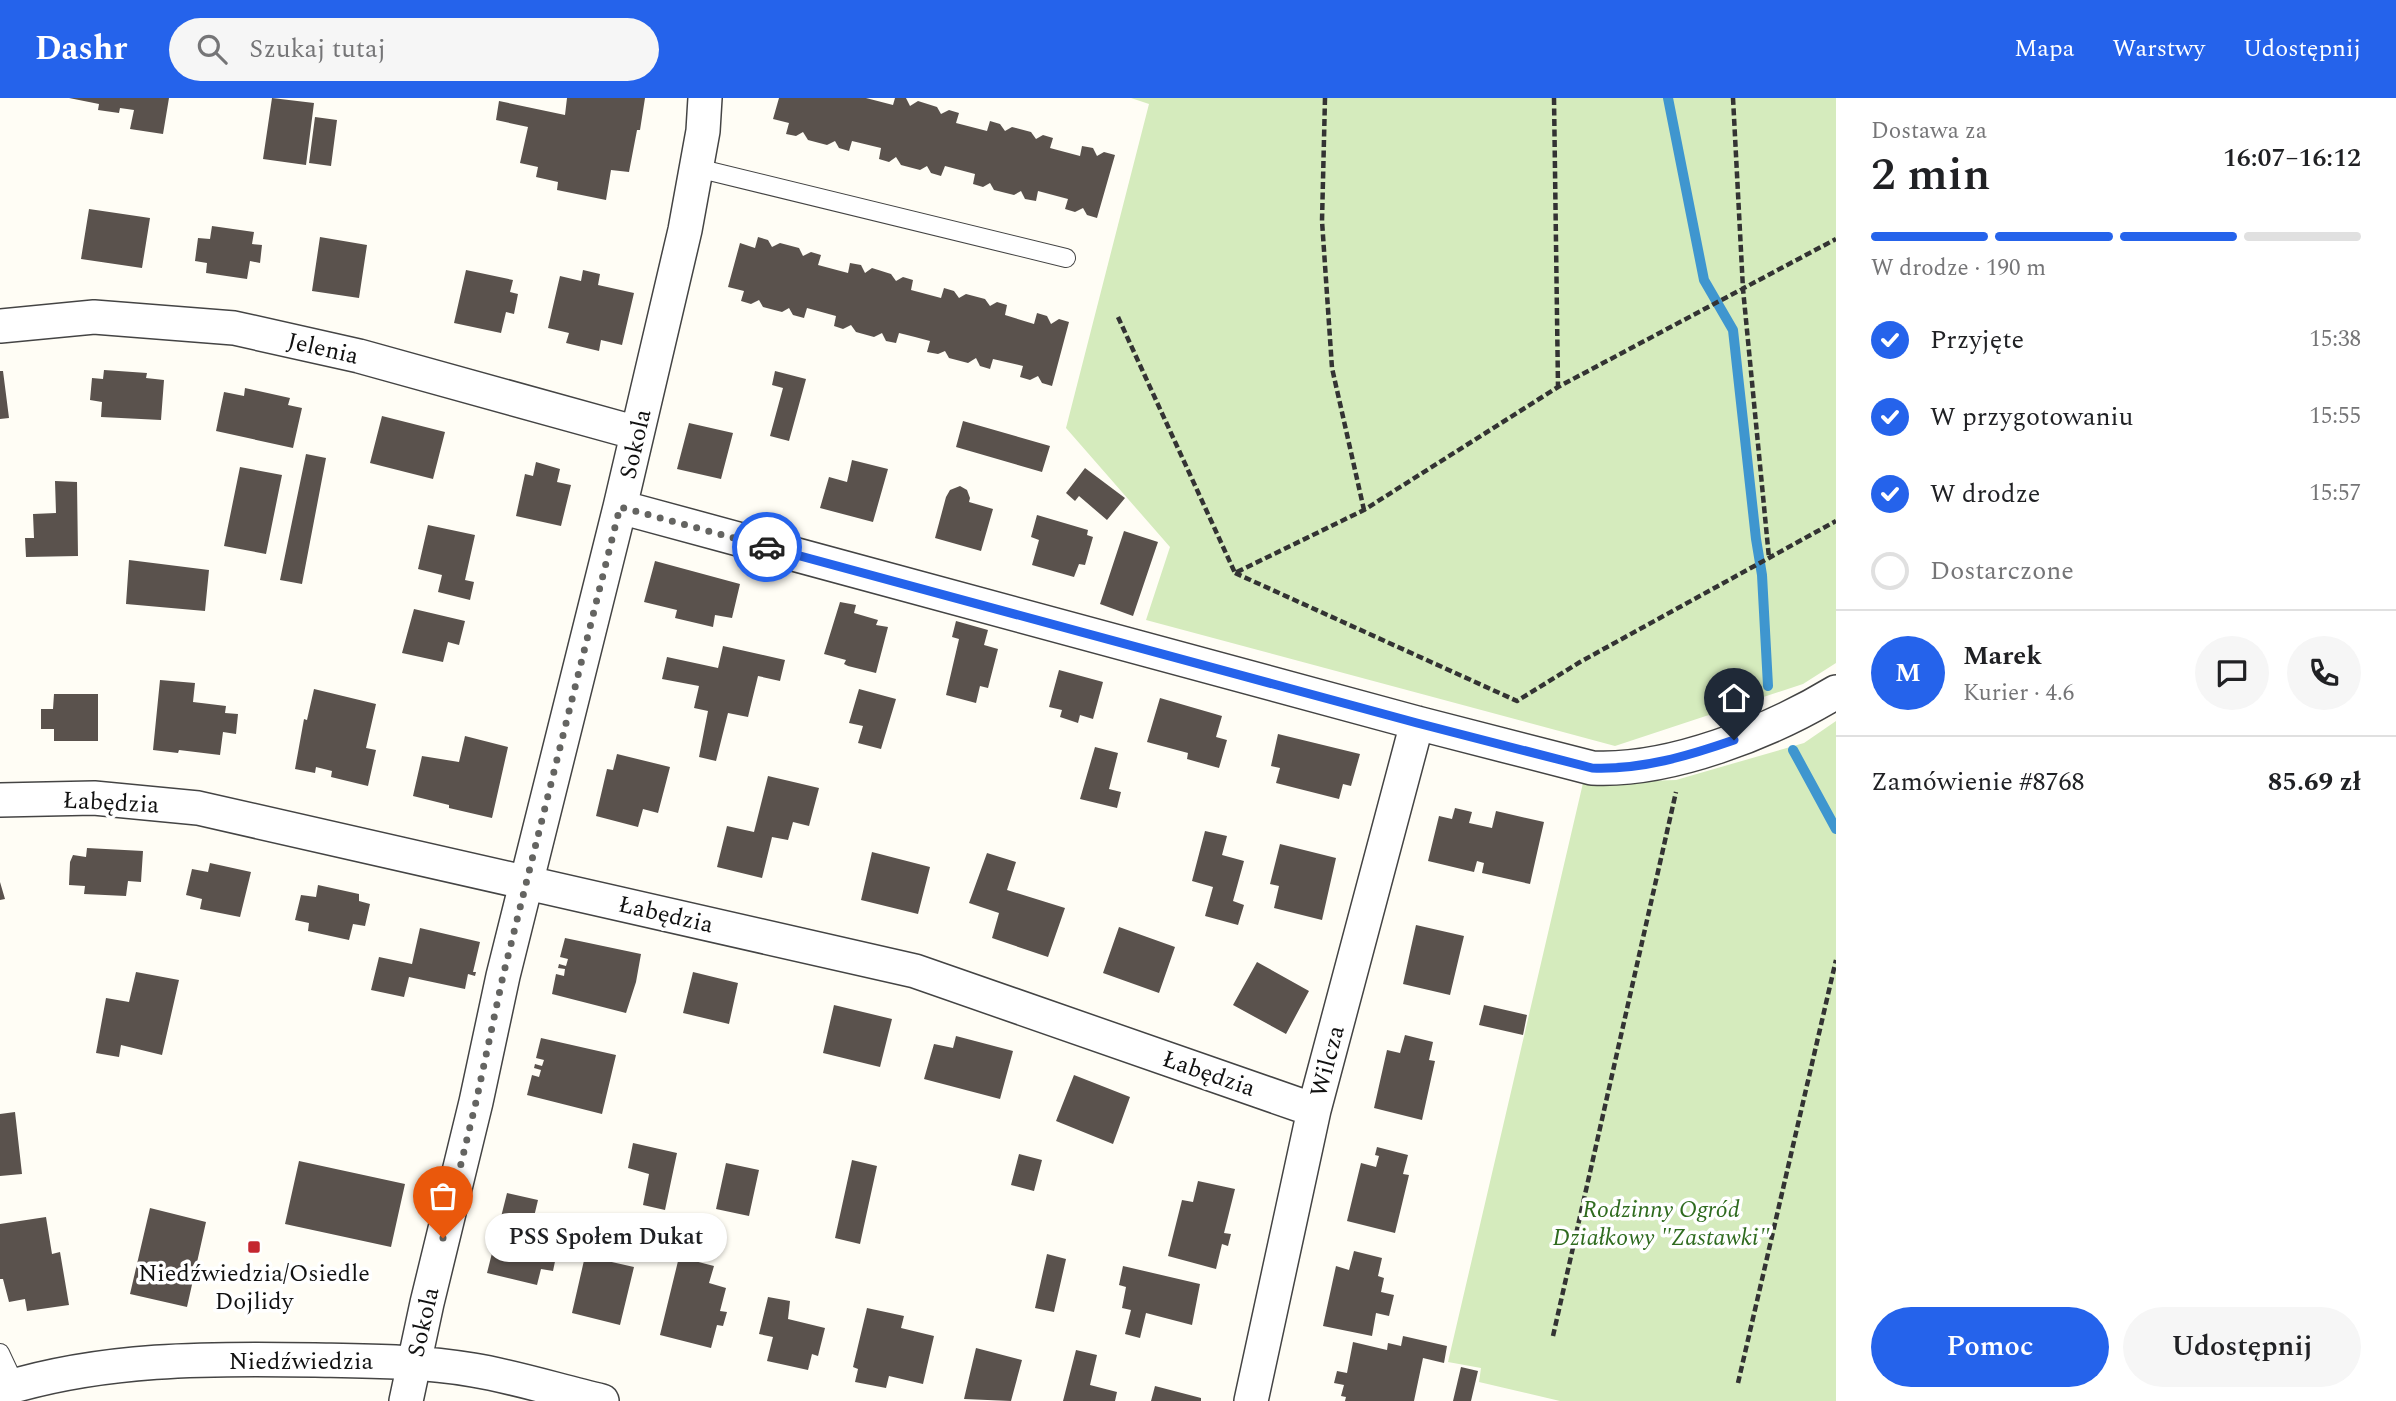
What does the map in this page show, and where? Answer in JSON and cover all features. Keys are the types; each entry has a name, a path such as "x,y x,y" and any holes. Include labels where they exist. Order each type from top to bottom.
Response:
{"street":[{"name":"Sokola","path":"405,1401 503,976 620,507 685,230 703,131 705,98"},
{"name":"Jelenia","path":"0,326 94,317 234,328 359,356 637,433"},
{"path":"620,507 1592,768 1633,767 1678,757 1753,733 1836,692"},
{"name":"Wilcza","path":"1251,1401 1314,1110 1417,723"},
{"name":"Łabędzia","path":"0,800 94,798 198,808 915,971 1314,1110"},
{"name":"Niedźwiedzia","path":"8,1388 58,1373 113,1365 265,1359 414,1362 475,1370 602,1401"}],"lane":[{"path":"697,168 1066,258"},
{"path":"0,1353 8,1388"}],"path":[{"path":"1325,98 1322,221 1332,368 1364,510"},
{"path":"1554,98 1558,387"},
{"path":"1733,98 1743,289 1769,558"},
{"path":"1235,573 1364,510 1558,387 1836,239"},
{"path":"1118,317 1235,573 1517,701 1580,662 1836,521"},
{"path":"1553,1335 1675,801 1678,757"},
{"path":"1738,1383 1836,960"}],"green space":[{"path":"1131,98 1836,98 1836,663 1803,684 1615,746 1146,620 1170,547 1066,428 1149,104"},
{"name":"Rodzinny Ogród Działkowy \"Zastawki\"","path":"1836,721 1836,1401 1560,1401 1479,1382 1481,1368 1448,1362 1583,783 1676,780 1804,743"}],"building":[{"path":"69,98 169,98 163,134 130,129 134,110 120,108 119,113 98,110 99,104"},
{"path":"272,98 314,103 306,165 263,159"},
{"path":"567,98 645,98 629,172 611,170 606,200 557,190 558,182 536,177 538,167 520,163 528,127 496,120 499,101 565,115"},
{"path":"779,98 866,98 893,105 895,98 906,98 910,106 918,101 937,107 941,114 949,110 959,113 956,123 987,131 990,121 1000,124 1005,131 1012,127 1031,132 1036,139 1043,135 1053,138 1050,148 1080,156 1082,146 1093,148 1097,156 1104,152 1115,155 1097,218 1087,215 1083,208 1075,212 1065,209 1068,199 1038,191 1036,201 1025,199 1021,191 1014,195 994,190 990,183 983,187 973,184 975,174 945,166 941,176 931,173 927,166 920,170 901,165 896,157 889,162 879,159 881,148 852,141 849,151 839,148 835,141 827,145 808,140 803,132 796,136 786,134 789,123 773,119"},
{"path":"315,117 337,120 331,166 309,163"},
{"path":"89,209 150,218 142,268 81,259"},
{"path":"212,226 254,232 252,244 262,245 260,263 250,261 247,279 206,273 207,263 195,261 198,238 210,239"},
{"path":"320,237 367,245 359,298 312,291"},
{"path":"758,237 768,240 772,247 780,243 799,248 803,256 811,252 821,255 818,265 848,273 850,263 861,265 865,273 872,268 891,274 896,281 903,277 913,280 911,290 941,298 944,288 954,291 959,298 966,294 985,299 990,306 997,302 1007,305 1005,315 1034,324 1037,313 1047,316 1051,324 1059,319 1069,322 1052,386 1042,383 1038,376 1030,380 1020,377 1023,366 993,359 990,369 980,366 976,358 968,363 949,358 945,351 938,354 927,352 930,341 899,333 896,343 886,341 882,333 874,337 856,332 851,325 843,329 834,326 836,316 807,308 804,318 793,315 789,308 782,312 763,307 759,300 751,304 741,301 744,291 728,287 740,243 755,248"},
{"path":"466,270 513,280 510,292 518,294 514,314 506,312 501,333 454,323"},
{"path":"583,270 600,274 598,285 634,293 622,345 601,340 599,351 566,343 569,333 548,328 560,276 581,281"},
{"path":"104,370 147,373 146,378 164,380 161,420 101,417 102,402 90,400 92,378 103,379"},
{"path":"0,371 3,371 9,418 0,419"},
{"path":"775,371 806,379 789,441 770,436 783,388 772,385"},
{"path":"245,388 290,398 288,405 302,408 293,448 216,431 224,392 244,396"},
{"path":"382,416 445,432 433,479 370,463"},
{"path":"963,421 1050,446 1042,472 956,447"},
{"path":"689,423 733,433 721,479 677,469"},
{"path":"306,454 326,458 302,584 280,580"},
{"path":"852,460 888,469 873,522 820,508 829,477 847,482"},
{"path":"536,462 560,469 557,482 571,485 561,526 516,516 525,474 533,476"},
{"path":"240,467 282,475 266,554 224,546"},
{"path":"1085,468 1125,498 1107,520 1079,496 1075,501 1066,493"},
{"path":"55,481 77,482 78,556 26,557 25,538 34,538 33,514 56,513"},
{"path":"960,486 967,490 969,502 993,509 981,551 935,538 946,497 950,490"},
{"path":"1037,515 1088,530 1087,535 1093,537 1085,565 1079,564 1074,577 1032,565 1039,540 1031,537"},
{"path":"428,525 475,535 465,580 474,582 470,600 438,592 442,575 418,569"},
{"path":"1124,531 1158,542 1133,616 1100,604"},
{"path":"129,560 209,570 205,611 126,604"},
{"path":"655,561 740,584 732,618 715,615 713,627 675,618 677,610 644,602"},
{"path":"840,602 856,605 854,613 878,620 876,625 888,627 876,673 848,666 844,664 846,660 824,654"},
{"path":"414,609 465,621 459,645 448,642 443,662 402,653"},
{"path":"956,621 988,630 984,645 998,649 988,688 980,686 976,703 946,695 959,639 952,637"},
{"path":"723,646 785,660 780,681 758,676 748,717 728,713 716,761 699,757 708,711 694,708 699,686 662,679 667,657 718,668"},
{"path":"1059,670 1103,682 1093,719 1080,715 1078,723 1060,717 1062,710 1049,707"},
{"path":"160,680 195,683 193,702 226,706 225,713 238,714 236,734 223,732 220,755 153,750"},
{"path":"314,689 376,704 366,748 376,750 368,786 331,777 332,771 316,767 315,773 295,769 304,719 307,720"},
{"path":"859,689 896,699 881,749 858,743 863,726 849,723"},
{"path":"54,694 98,694 98,741 54,741 54,729 41,729 41,709 53,709"},
{"path":"1160,698 1222,716 1216,737 1227,740 1219,768 1187,759 1188,753 1147,742"},
{"path":"1278,734 1360,754 1351,786 1343,784 1339,799 1276,783 1280,768 1271,766"},
{"path":"465,736 508,747 492,818 413,796 422,756 459,762"},
{"path":"1095,747 1118,753 1109,789 1121,792 1117,808 1080,799"},
{"path":"617,754 670,767 658,813 643,809 638,827 596,816 607,769 613,770"},
{"path":"768,776 819,788 809,826 793,822 788,840 772,837 762,878 717,867 727,826 754,832"},
{"path":"1455,808 1472,812 1469,823 1492,828 1496,811 1544,822 1530,884 1482,873 1484,863 1477,861 1474,872 1428,861 1439,816 1452,819"},
{"path":"1205,831 1227,836 1222,855 1244,861 1233,901 1244,905 1238,925 1205,916 1213,887 1192,881"},
{"path":"1280,844 1336,858 1322,920 1274,908 1279,886 1270,884"},
{"path":"87,848 143,851 141,882 128,881 126,896 84,894 85,886 69,885 73,855 86,857"},
{"path":"872,852 930,867 918,914 861,900"},
{"path":"987,853 1016,862 1007,890 1065,908 1048,957 992,938 999,913 969,903"},
{"path":"210,863 251,872 240,917 200,909 202,899 186,895 192,869 208,872"},
{"path":"0,882 5,899 0,900"},
{"path":"318,885 359,894 359,901 370,904 365,926 353,924 349,940 308,931 309,923 295,920 301,895 316,897"},
{"path":"1416,925 1464,936 1450,995 1403,984"},
{"path":"1119,927 1175,947 1159,993 1103,973"},
{"path":"420,928 480,942 473,972 476,972 475,976 468,974 465,989 409,977 404,997 371,990 379,957 412,964"},
{"path":"565,938 641,954 626,1013 552,994 556,974 564,976 565,969 558,968 559,964 566,966 568,959 560,957"},
{"path":"1257,962 1309,991 1286,1034 1233,1005"},
{"path":"136,972 179,980 162,1055 121,1045 119,1057 96,1053 106,998 129,1002"},
{"path":"693,972 738,983 729,1024 683,1013"},
{"path":"834,1005 892,1019 880,1067 823,1053"},
{"path":"1484,1005 1527,1015 1523,1035 1479,1025"},
{"path":"1405,1035 1433,1042 1429,1060 1435,1061 1422,1120 1374,1108 1387,1050 1400,1053"},
{"path":"956,1036 1013,1051 1000,1099 924,1079 934,1044 953,1048"},
{"path":"541,1038 616,1055 602,1114 527,1095 532,1075 539,1077 541,1070 534,1068 535,1064 542,1066 544,1060 536,1058"},
{"path":"1074,1075 1130,1097 1113,1144 1056,1121"},
{"path":"15,1112 22,1174 0,1176 0,1114"},
{"path":"633,1143 677,1153 665,1210 643,1205 649,1174 628,1168"},
{"path":"1377,1147 1408,1155 1403,1174 1409,1175 1395,1233 1347,1221 1361,1163 1376,1167 1379,1156 1375,1155"},
{"path":"1019,1154 1042,1160 1034,1191 1011,1185"},
{"path":"852,1160 877,1166 860,1244 835,1238"},
{"path":"299,1161 405,1184 391,1247 285,1224"},
{"path":"726,1163 759,1170 749,1216 716,1209"},
{"path":"1198,1181 1235,1189 1224,1233 1231,1234 1228,1246 1222,1244 1216,1269 1168,1256 1182,1200 1193,1202"},
{"path":"507,1193 538,1200 533,1221 551,1225 546,1249 557,1252 553,1271 541,1269 537,1285 487,1273"},
{"path":"150,1208 206,1222 187,1307 130,1294"},
{"path":"46,1217 52,1254 60,1252 69,1305 27,1311 25,1299 9,1302 3,1279 0,1279 0,1224"},
{"path":"645,1236 659,1239 654,1260 640,1258"},
{"path":"1354,1251 1382,1258 1378,1276 1384,1278 1381,1292 1394,1295 1389,1316 1376,1313 1372,1336 1323,1326 1336,1266 1349,1270"},
{"path":"1047,1254 1066,1259 1054,1312 1035,1308"},
{"path":"585,1256 634,1267 620,1325 572,1313"},
{"path":"679,1257 714,1266 709,1283 726,1288 720,1311 727,1312 723,1326 717,1325 711,1348 660,1335"},
{"path":"1123,1266 1200,1284 1192,1325 1146,1313 1140,1338 1125,1334 1131,1310 1122,1308 1126,1287 1119,1285"},
{"path":"768,1297 790,1301 788,1319 825,1328 818,1356 812,1354 808,1370 767,1361 773,1337 759,1334"},
{"path":"867,1308 904,1316 901,1328 934,1336 923,1384 889,1376 886,1388 855,1382 858,1369 853,1367"},
{"path":"1403,1336 1447,1346 1444,1363 1423,1358 1414,1401 1345,1401 1346,1397 1341,1396 1344,1385 1334,1383 1337,1371 1347,1373 1353,1342 1387,1350 1388,1343 1401,1346"},
{"path":"976,1348 1022,1360 1011,1401 964,1399"},
{"path":"1076,1350 1097,1355 1090,1385 1117,1392 1115,1401 1063,1401"},
{"path":"1461,1367 1478,1371 1471,1401 1453,1401"},
{"path":"1155,1386 1201,1398 1201,1401 1151,1401"}],"waterway":[{"path":"1668,98 1704,280 1733,330 1762,575 1768,686"},
{"path":"1793,750 1836,829"}],"way so far":[{"path":"443,1238 503,976 620,507 767,547"}],"place":[{"name":"PSS Społem Dukat","path":"443,1238"},
{"name":"Niedźwiedzia/Osiedle Dojlidy","path":"254,1247"}],"route":[{"path":"767,547 1592,768 1614,769 1653,764 1734,740"}]}
